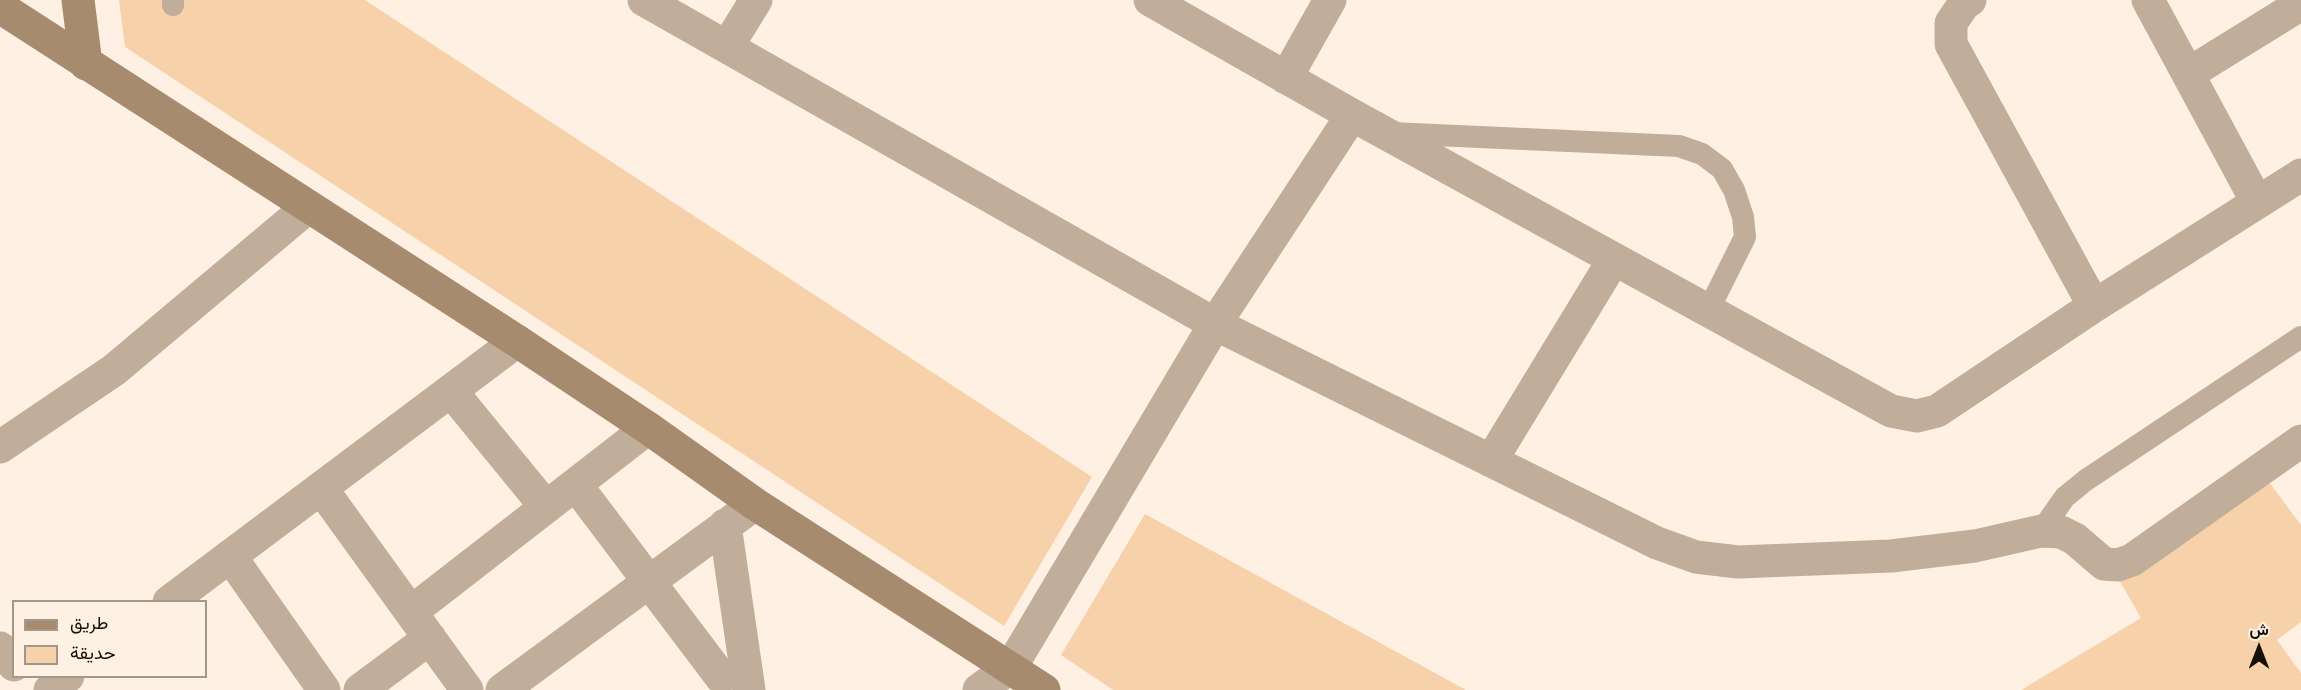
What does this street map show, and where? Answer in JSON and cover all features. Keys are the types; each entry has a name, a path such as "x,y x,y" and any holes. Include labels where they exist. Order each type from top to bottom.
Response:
{"street":[{"path":"78,0 86,64"},
{"path":"644,0 1215,324 1657,543 1696,557 1738,562 1891,556 1975,546 2041,531 2061,532 2075,539 2104,564 2118,565 2132,560 2301,441"},
{"path":"728,47 756,0"},
{"path":"1150,0 1352,115 1891,411 1917,416 1937,411 2094,306 2301,175"},
{"path":"1286,78 1330,0"},
{"path":"1970,0 1964,4 1951,23 1951,44 2094,306"},
{"path":"2148,0 2257,202"},
{"path":"2188,74 2301,4"},
{"path":"0,7 517,341 648,428 755,504 1044,690"},
{"path":"979,690 1011,667 1215,324 1352,115"},
{"path":"0,447 114,370 308,207"},
{"path":"1491,461 1614,259"},
{"path":"172,600 517,341"},
{"path":"451,391 546,507"},
{"path":"411,612 648,428"},
{"path":"576,485 648,581 729,679"},
{"path":"321,488 467,690"},
{"path":"502,690 755,504"},
{"path":"725,525 729,679"},
{"path":"230,556 324,690"},
{"path":"360,690 430,638"},
{"path":"0,648 12,663"},
{"path":"50,690 65,678"}],"lane":[{"path":"1386,132 1679,146 1702,154 1722,170 1734,190 1743,217 1745,237 1708,311"},
{"path":"2041,531 2065,497 2086,480 2301,337"}],"green space":[{"path":"119,0 365,0 1092,477 1004,626 125,47"},
{"path":"2257,466 2301,525 2301,622 2277,640 2301,673 2301,690 2021,690 2141,618 2107,559"},
{"path":"1145,514 1466,690 1113,690 1061,655"}]}
